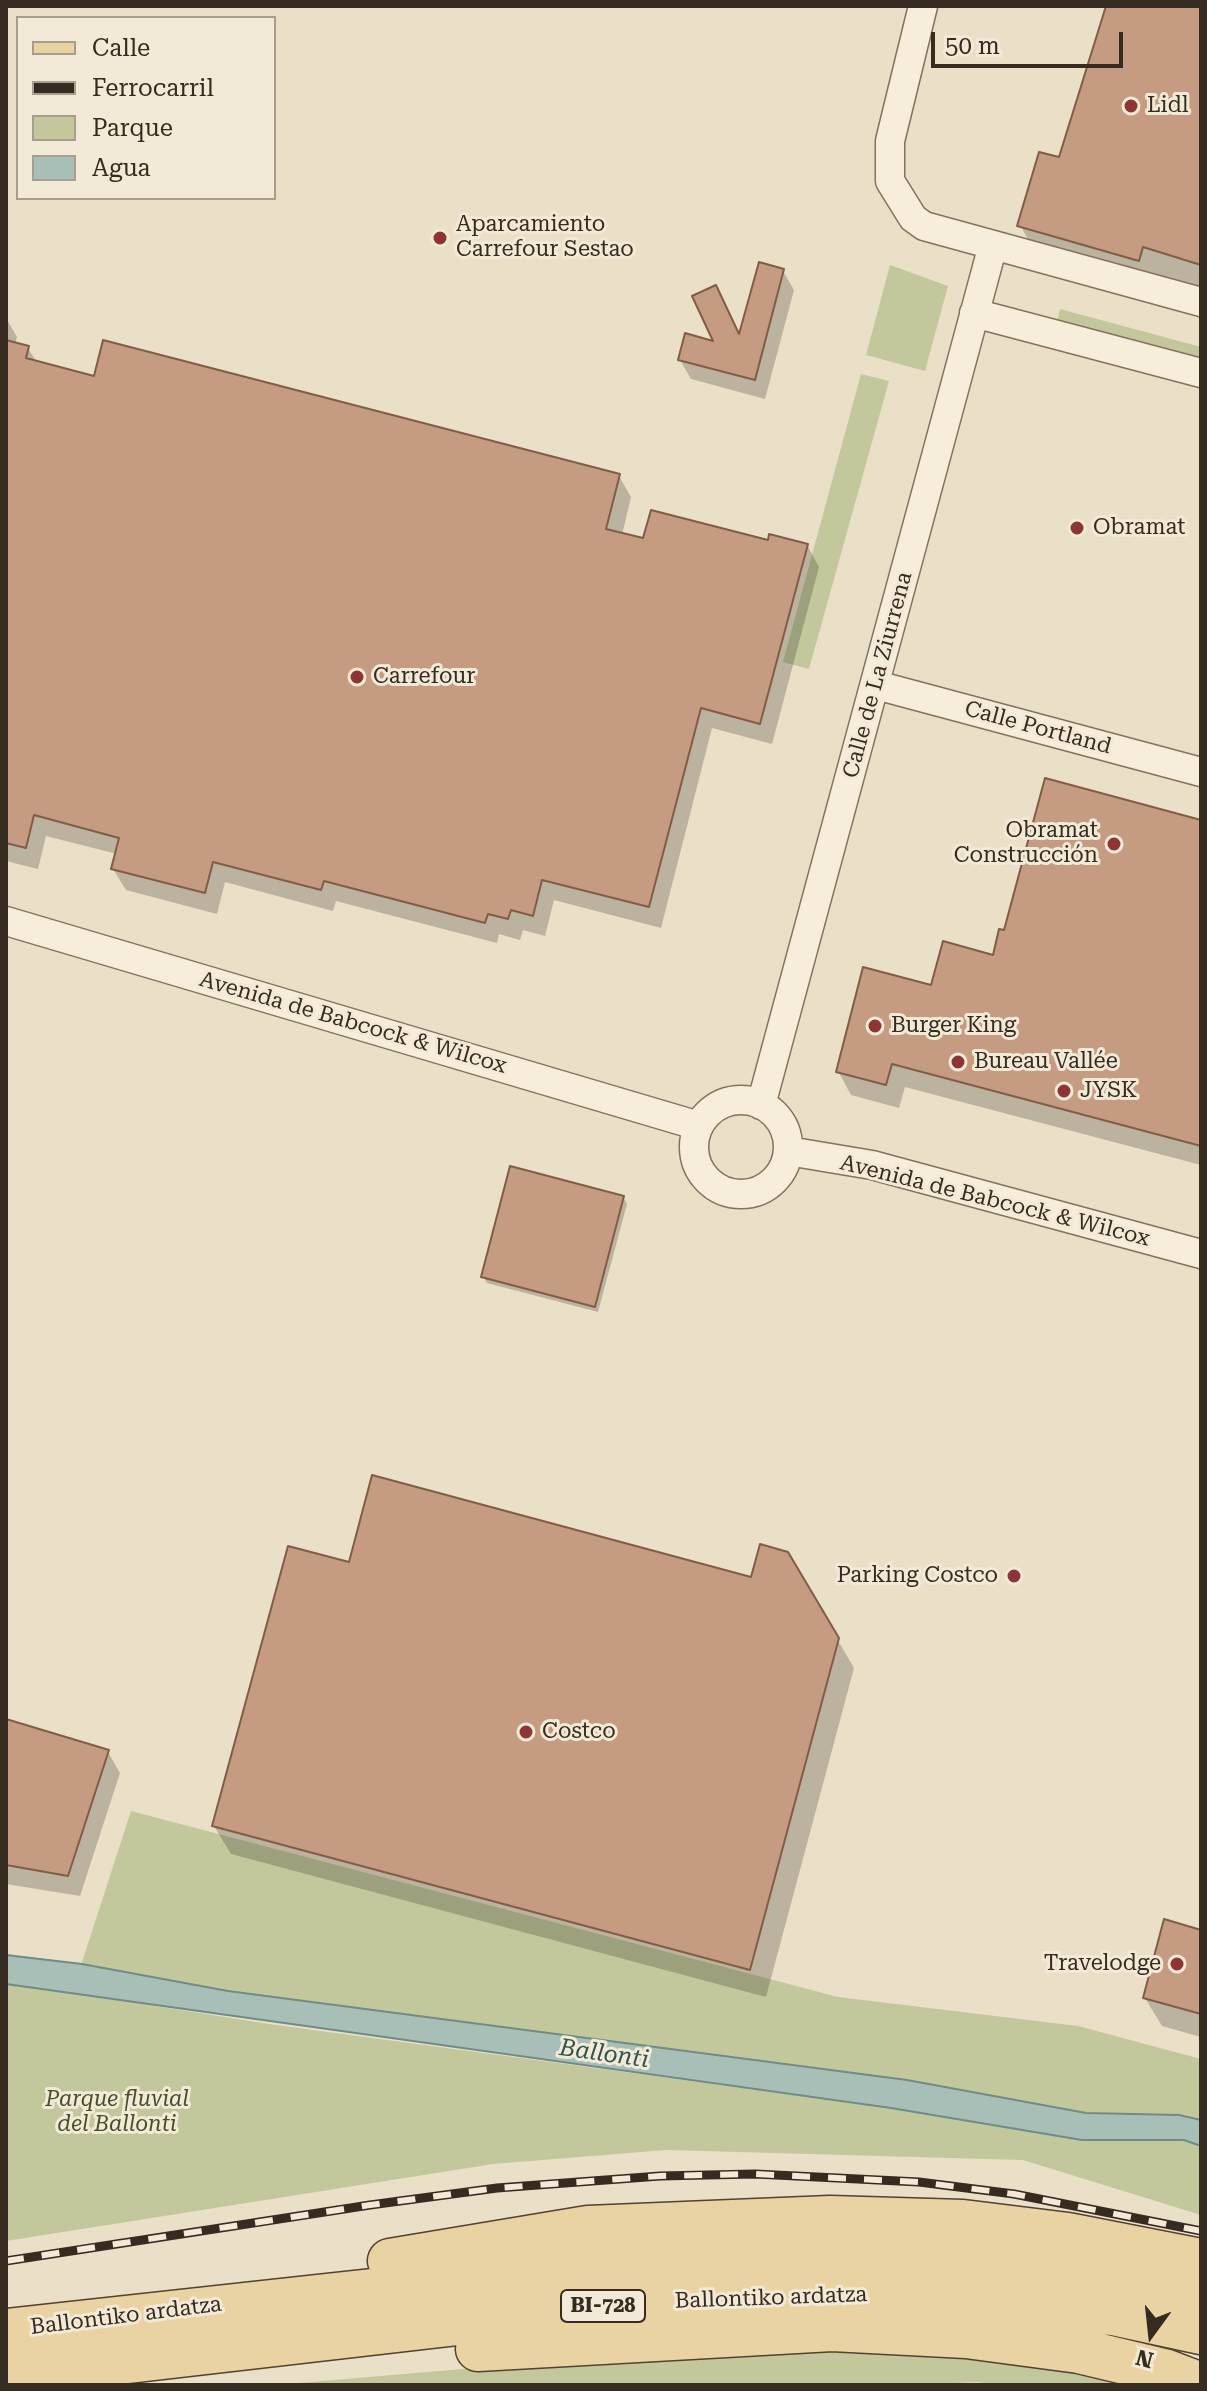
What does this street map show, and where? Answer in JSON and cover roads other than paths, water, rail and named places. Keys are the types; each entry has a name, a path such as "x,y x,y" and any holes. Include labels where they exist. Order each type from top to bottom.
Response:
{"main road":[{"path":"219,2305 258,2284 588,2228 830,2218 963,2222 1068,2235 1201,2261"},
{"name":"Ballontiko ardatza","path":"6,2331 219,2305 463,2281 800,2256 941,2258 1110,2278 1201,2296"},
{"name":"Ballontiko ardatza","path":"6,2375 631,2303 803,2295 928,2294 1113,2313 1201,2332"},
{"path":"200,2354 346,2356 832,2329 966,2336 1079,2351 1167,2372 1201,2385"}],"street":[{"path":"923,6 890,141 890,181 905,207 924,226 1201,302"},
{"name":"Calle de La Ziurrena","path":"761,1105 993,245"},
{"path":"974,313 1201,373"},
{"path":"966,344 989,330 1011,323"},
{"name":"Calle Portland","path":"876,685 1201,772"},
{"name":"Avenida de Babcock & Wilcox","path":"6,921 699,1126"},
{"path":"747,1101 761,1105 782,1124 788,1151 778,1177 769,1186 757,1192 730,1193 708,1181 696,1161 695,1137 699,1126 719,1106 747,1101"},
{"name":"Avenida de Babcock & Wilcox","path":"788,1151 872,1165 1201,1254"}],"water":[{"name":"Ballonti","path":"6,1955 82,1964 228,1991 907,2080 1086,2113 1179,2115 1201,2120 1201,2146 1184,2140 1082,2140 891,2108 6,1984"}],"railway":[{"path":"6,2261 497,2188 660,2176 755,2174 919,2182 1014,2194 1201,2231"}],"place":[{"name":"Lidl","path":"1131,106"},
{"name":"Aparcamiento Carrefour Sestao","path":"440,238"},
{"name":"Obramat","path":"1077,528"},
{"name":"Carrefour","path":"357,677"},
{"name":"Obramat Construcción","path":"1114,844"},
{"name":"Burger King","path":"875,1026"},
{"name":"Bureau Vallée","path":"958,1062"},
{"name":"JYSK","path":"1064,1091"},
{"name":"Parking Costco","path":"1014,1576"},
{"name":"Costco","path":"526,1732"},
{"name":"Travelodge","path":"1177,1964"}],"park label":[{"name":"Parque fluvial del Ballonti","path":"117,2112"}]}
